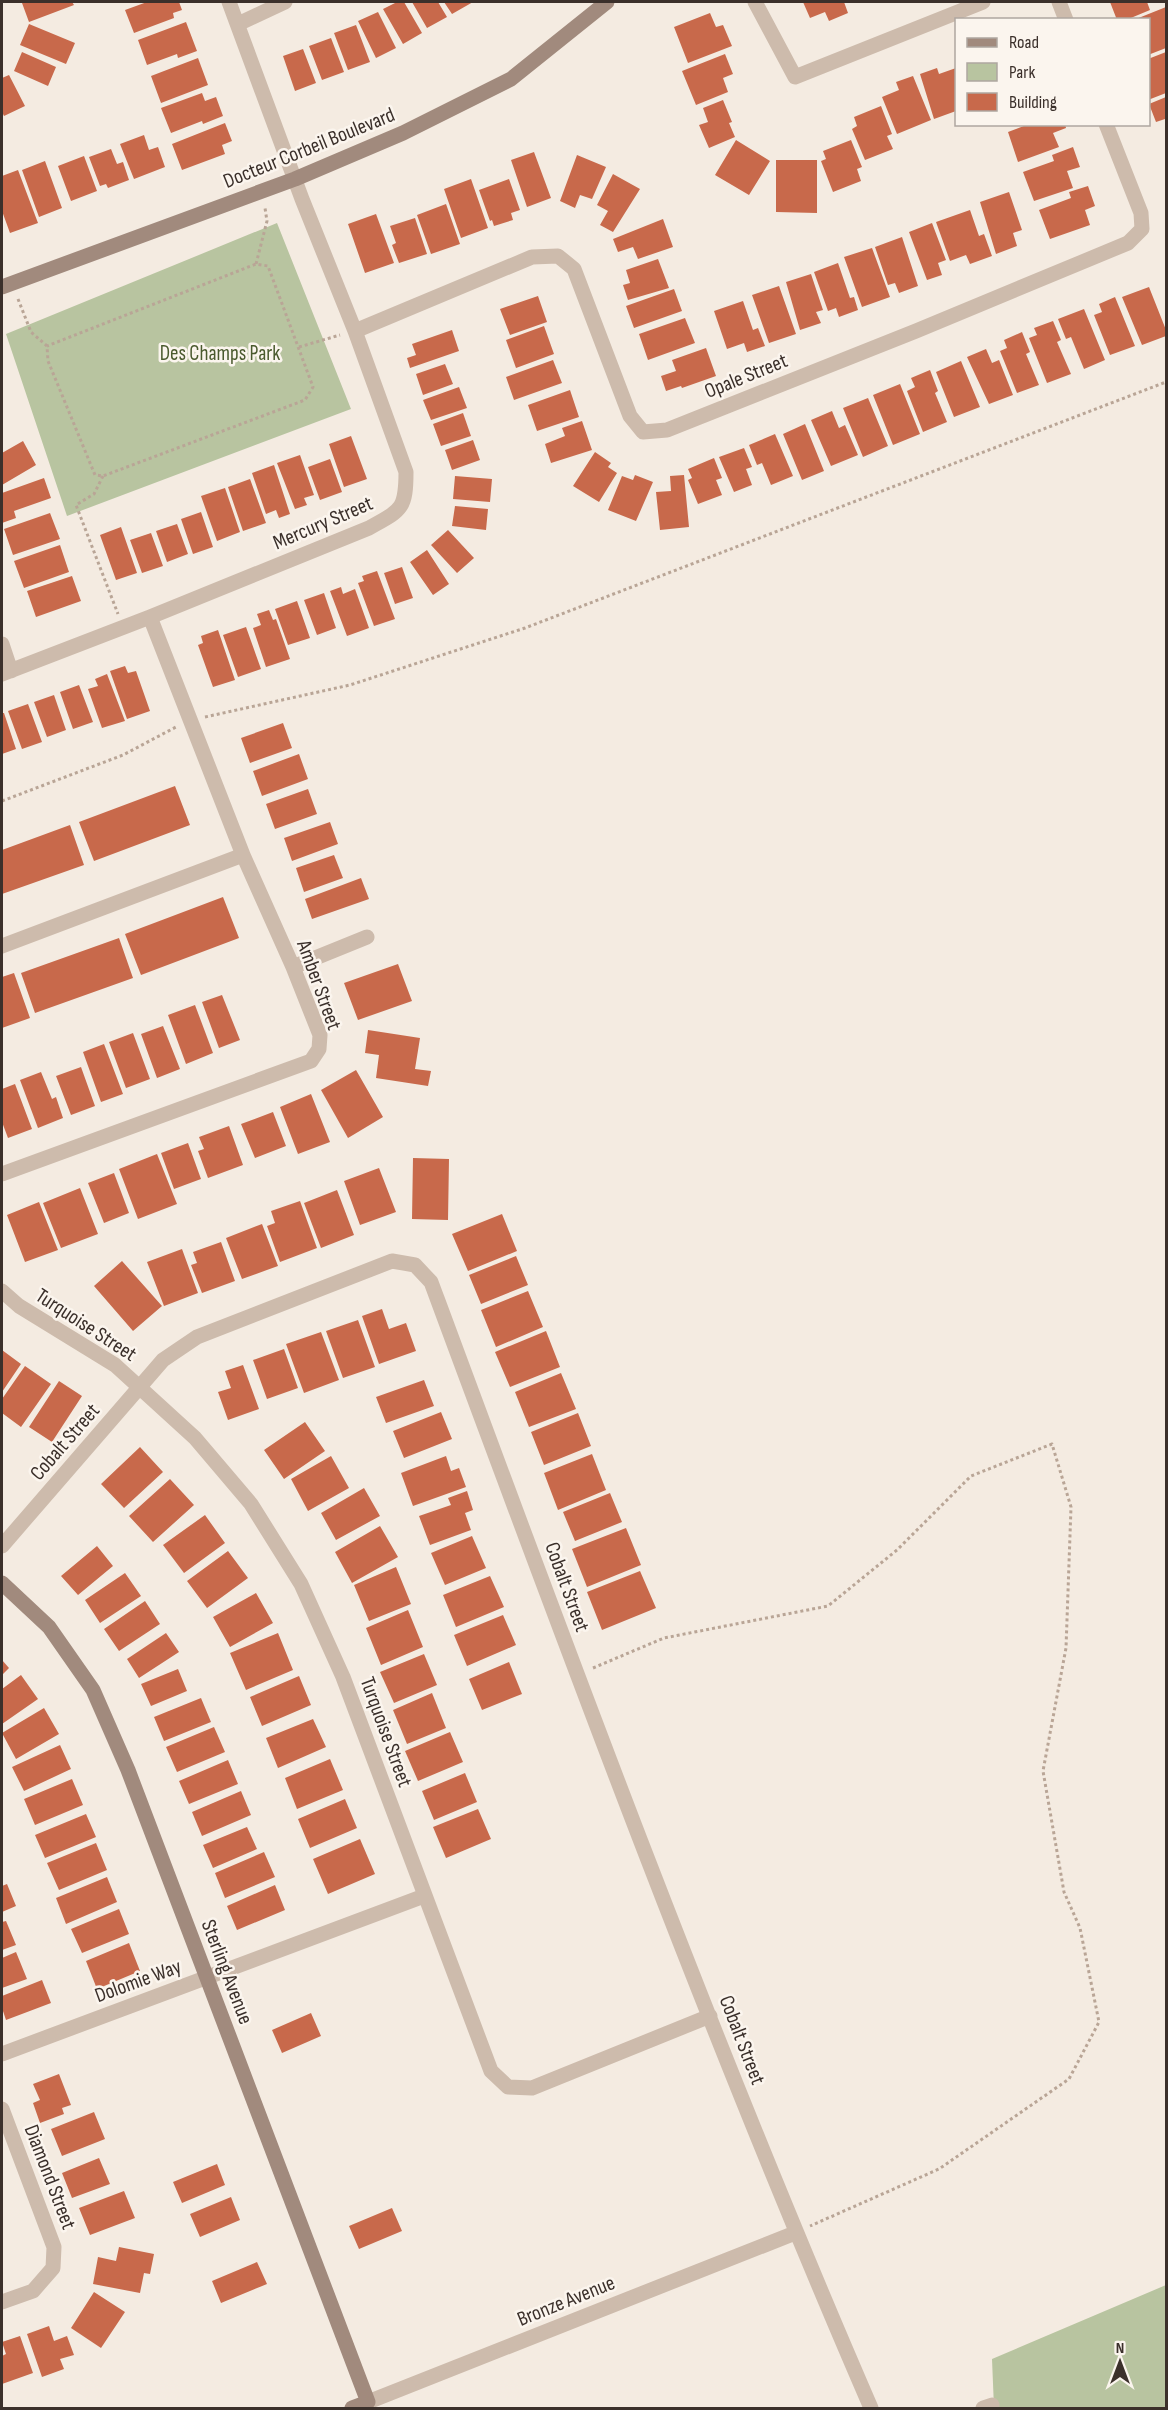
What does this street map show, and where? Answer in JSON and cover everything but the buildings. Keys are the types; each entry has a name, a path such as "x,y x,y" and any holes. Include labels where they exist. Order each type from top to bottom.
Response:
{"street":[{"name":"Mercury Street","path":"6,673 369,528 396,513 406,497 406,472 355,331 229,2"},
{"path":"238,24 285,2"},
{"name":"Docteur Corbeil Boulevard","path":"7,286 295,179 403,134 511,79 607,2"},
{"path":"755,2 795,77 982,2"},
{"path":"1059,2 1065,18"},
{"name":"Opale Street","path":"355,331 532,257 558,256 574,269 630,416 643,432 667,430 916,332 1128,243 1142,229 1141,213 1107,126"},
{"name":"Amber Street","path":"2,1174 311,1061 319,1049 320,1035 293,967 243,855 150,617"},
{"path":"2,644 6,673"},
{"path":"2,946 243,855"},
{"path":"293,967 367,937"},
{"name":"Cobalt Street","path":"2,1546 163,1360 197,1337 392,1262 415,1265 431,1282 577,1674 710,2016 795,2233 871,2409"},
{"name":"Turquoise Street","path":"2,1291 4,1296 19,1306 115,1365 195,1438 251,1504 302,1584 343,1677 490,2071 508,2087 532,2088 710,2016"},
{"name":"Sterling Avenue","path":"2,1583 49,1627 93,1690 128,1770 369,2402"},
{"name":"Dolomie Way","path":"2,2054 424,1896"},
{"name":"Diamond Street","path":"2,2109 54,2247 53,2268 33,2291 2,2302"},
{"name":"Bronze Avenue","path":"352,2409 795,2233"}],"path":[{"path":"256,264 267,221 265,208"},
{"path":"7,286 31,332 47,346 48,361 95,475 103,476 305,400 313,387 268,266 256,264 47,346"},
{"path":"299,347 355,331"},
{"path":"2,801 123,755 190,720 350,685 525,628 1167,382"},
{"path":"103,476 94,494 76,505 123,627"},
{"path":"577,1674 664,1638 828,1606 897,1550 971,1476 1052,1444 1071,1507 1066,1648 1043,1771 1064,1892 1080,1929 1099,2022 1069,2079 1060,2086 939,2169 795,2233"}],"green space":[{"name":"Des Champs Park","path":"277,223 351,409 67,516 6,334"},
{"path":"1166,2285 1166,2408 994,2408 992,2359"}]}
